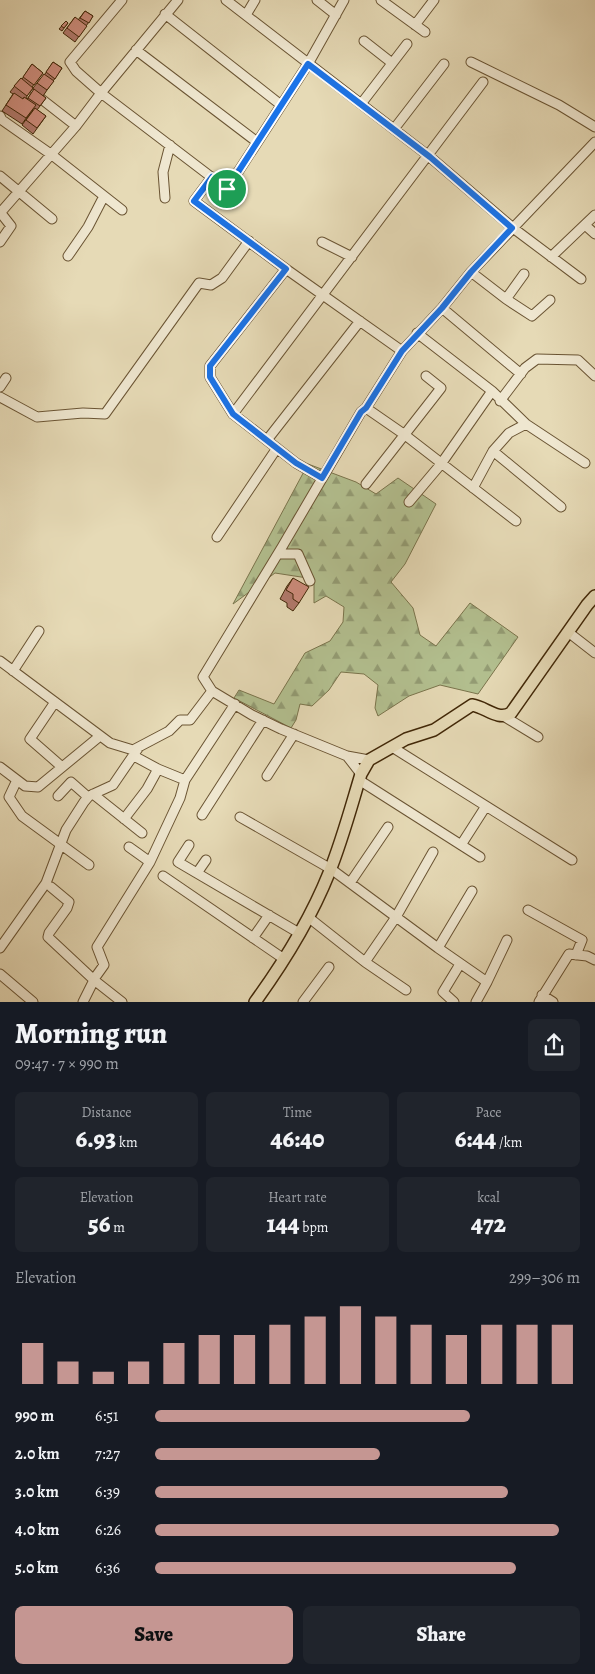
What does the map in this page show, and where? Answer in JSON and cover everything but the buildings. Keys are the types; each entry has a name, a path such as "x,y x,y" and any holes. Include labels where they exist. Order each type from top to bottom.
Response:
{"main road":[{"path":"256,1001 277,971 299,933 331,869 360,777 369,760 406,739 434,730 454,715 472,705 478,706 492,714 505,717 511,713 595,596"}],"street":[{"path":"122,0 70,62 76,71 101,93 227,189 308,64 344,0"},
{"path":"0,242 11,226 0,212 52,155 178,0"},
{"path":"226,0 428,155 512,228 581,279"},
{"path":"246,15 256,0"},
{"path":"317,0 336,15"},
{"path":"416,25 434,0"},
{"path":"383,1 425,32"},
{"path":"165,14 281,105"},
{"path":"364,41 392,63"},
{"path":"361,104 407,44"},
{"path":"136,50 257,142"},
{"path":"471,62 559,105 595,127"},
{"path":"394,129 444,64"},
{"path":"233,414 483,82"},
{"path":"35,94 76,126"},
{"path":"1,119 52,155 122,210"},
{"path":"369,760 347,756 263,720 212,691 204,676 361,412 366,408 402,351 442,308 471,272 595,142"},
{"path":"165,198 163,172 170,145"},
{"path":"0,176 52,219"},
{"path":"212,177 194,201 402,351"},
{"path":"68,256 88,227 104,196"},
{"path":"551,257 595,215"},
{"path":"585,226 595,234"},
{"path":"0,397 37,417 83,413 105,414 199,283 211,285 222,278 249,241"},
{"path":"322,242 352,257"},
{"path":"286,269 210,366 210,377 233,414 296,463 322,478"},
{"path":"471,272 532,316 550,300"},
{"path":"506,299 524,274"},
{"path":"442,308 521,374"},
{"path":"267,440 360,321"},
{"path":"417,333 492,391 500,401 526,424 585,463"},
{"path":"500,401 521,374 537,358 578,360 595,376"},
{"path":"366,484 441,388 426,376"},
{"path":"0,387 6,378"},
{"path":"409,502 441,464 492,391"},
{"path":"366,408 405,435 516,520"},
{"path":"473,488 493,452 509,432 526,424"},
{"path":"217,537 277,448"},
{"path":"493,452 561,507"},
{"path":"278,554 298,554 310,581"},
{"path":"13,671 39,632"},
{"path":"568,632 595,652"},
{"path":"0,661 110,743 133,750 169,731 180,720 190,720 212,691"},
{"path":"55,702 30,739 62,767"},
{"path":"83,1002 104,965 97,947 150,862 180,798 185,780 235,704"},
{"path":"505,717 538,737"},
{"path":"202,815 263,720"},
{"path":"267,776 294,734"},
{"path":"0,767 25,786 38,787 100,736"},
{"path":"0,948 46,883 66,830 90,796 113,785 140,747"},
{"path":"392,747 572,860"},
{"path":"134,756 158,769 185,780"},
{"path":"347,756 360,777 480,857"},
{"path":"124,819 147,789 158,769"},
{"path":"18,780 9,797 22,816 89,865"},
{"path":"58,796 72,782 142,832"},
{"path":"461,845 486,806"},
{"path":"240,817 331,869 487,982"},
{"path":"350,883 388,826"},
{"path":"188,844 178,862 299,933"},
{"path":"129,846 150,862"},
{"path":"365,962 396,917 433,852"},
{"path":"197,873 206,860"},
{"path":"163,876 284,959"},
{"path":"51,887 70,902 48,937 94,980 122,1002"},
{"path":"438,948 472,891"},
{"path":"528,910 582,940 576,955"},
{"path":"253,938 268,915"},
{"path":"308,917 365,962 406,990"},
{"path":"476,1002 507,940"},
{"path":"553,1002 541,998 569,954 588,956 595,960"},
{"path":"454,1002 443,992 460,964"},
{"path":"303,1002 329,967"},
{"path":"0,975 33,1002"}],"green space":[{"path":"308,464 356,482 376,494 398,478 436,504 405,564 391,582 413,608 420,635 436,646 470,603 518,637 478,694 440,685 409,696 378,716 375,708 378,685 364,674 341,672 329,690 312,706 300,704 296,720 291,728 234,698 239,690 274,704 305,653 330,641 343,622 344,607 326,596 314,603 314,579 275,573 233,604"}],"route":[{"path":"308,64 430,157 512,228 402,351 366,408 361,412 322,478 296,463 233,414 210,377 210,366 286,269 194,201 212,177 227,189 308,64"}]}
